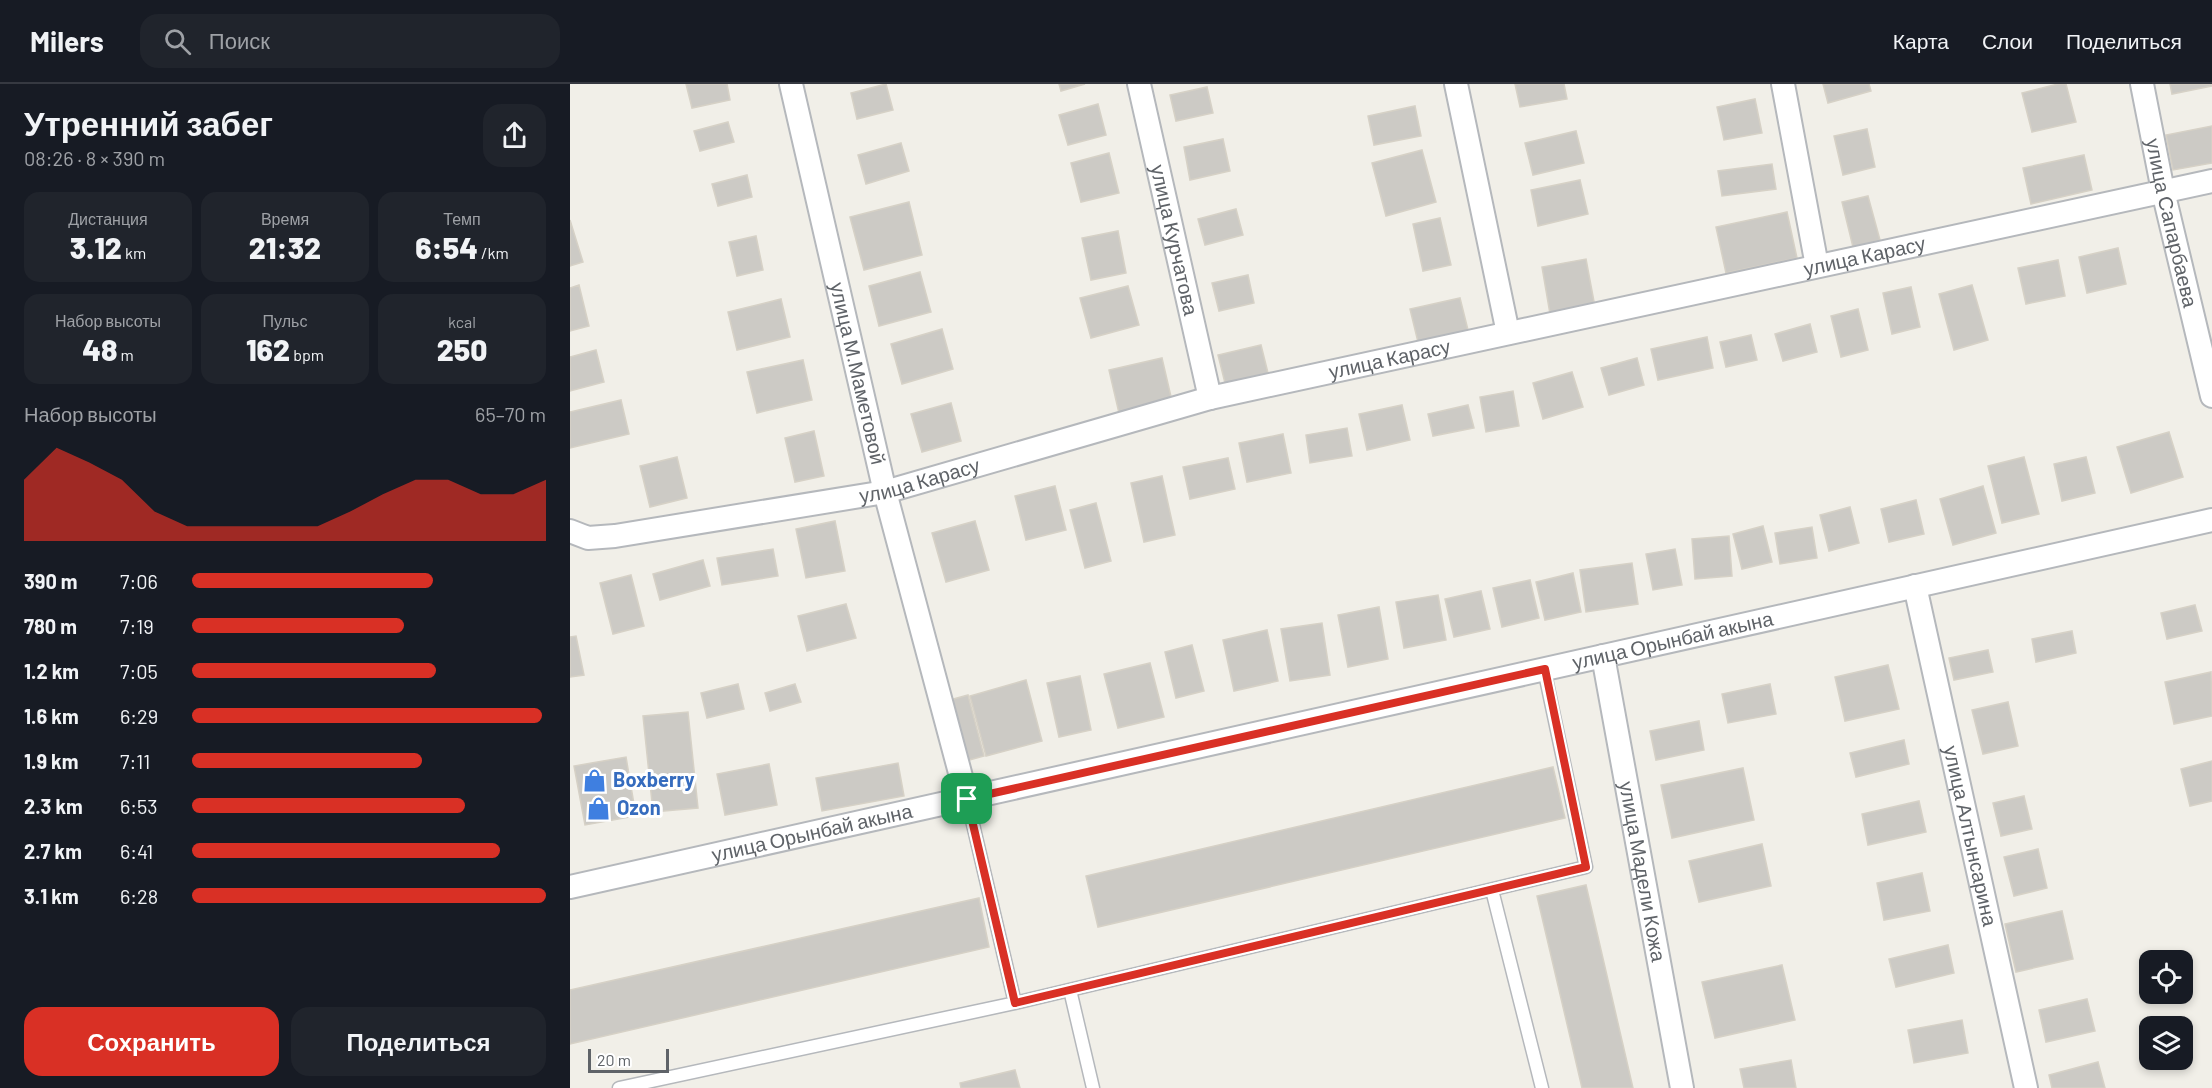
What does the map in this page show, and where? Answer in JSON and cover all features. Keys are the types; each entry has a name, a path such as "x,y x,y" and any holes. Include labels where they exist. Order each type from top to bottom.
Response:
{"street":[{"name":"улица М.Маметовой","path":"791,84 885,492 967,799"},
{"name":"улица Курчатова","path":"1139,84 1210,398"},
{"path":"1456,84 1508,333"},
{"path":"1783,84 1817,266"},
{"name":"улица Сапарбаева","path":"2142,84 2163,191 2212,396"},
{"name":"улица Карасу","path":"570,531 588,538 615,536 885,492 1210,398 2212,181"},
{"name":"улица Орынбай акына","path":"570,887 2212,520"},
{"name":"улица Алтынсарина","path":"1915,586 2026,1088"},
{"name":"улица Мадели Кожа","path":"1603,656 1682,1088"}],"lane":[{"path":"619,1088 1015,1003 1586,867 1545,669"},
{"path":"967,799 1015,1003"},
{"path":"1492,890 1542,1088"},
{"path":"1070,990 1093,1088"}],"building":[{"path":"686,84 727,84 730,100 692,108"},
{"path":"886,84 893,110 857,119 851,93"},
{"path":"1059,84 1085,84 1061,91"},
{"path":"1515,84 1564,84 1567,99 1520,107"},
{"path":"1823,84 1869,84 1871,91 1828,103"},
{"path":"2066,84 2076,122 2032,132 2022,93"},
{"path":"2170,84 2212,84 2212,86 2172,94"},
{"path":"1207,87 1213,113 1176,121 1170,95"},
{"path":"1755,99 1762,133 1724,140 1717,107"},
{"path":"1098,104 1106,135 1068,145 1059,115"},
{"path":"1415,106 1421,136 1374,145 1368,116"},
{"path":"728,122 734,142 700,151 694,131"},
{"path":"2212,126 2212,163 2173,170 2166,135"},
{"path":"1867,129 1875,167 1843,175 1834,136"},
{"path":"1576,131 1584,163 1533,175 1525,143"},
{"path":"1223,139 1230,171 1190,180 1184,147"},
{"path":"901,143 909,171 866,184 858,155"},
{"path":"1422,150 1436,202 1386,216 1372,163"},
{"path":"1109,153 1119,193 1081,202 1071,163"},
{"path":"2084,155 2092,190 2031,204 2023,168"},
{"path":"1772,164 1776,189 1722,196 1718,171"},
{"path":"747,175 752,197 718,206 712,184"},
{"path":"1580,180 1588,214 1538,226 1531,190"},
{"path":"1868,196 1880,240 1853,247 1842,202"},
{"path":"909,202 922,255 864,270 850,217"},
{"path":"1236,209 1243,235 1205,245 1198,219"},
{"path":"1787,212 1797,258 1726,273 1716,227"},
{"path":"1440,218 1451,265 1423,271 1413,224"},
{"path":"570,220 583,262 570,266"},
{"path":"1118,231 1126,273 1091,280 1082,238"},
{"path":"756,236 763,270 737,276 729,242"},
{"path":"2118,248 2126,284 2087,293 2079,257"},
{"path":"1586,259 1595,307 1550,314 1542,267"},
{"path":"2058,260 2065,296 2026,304 2018,268"},
{"path":"920,272 931,312 879,326 869,286"},
{"path":"1248,275 1254,303 1219,311 1212,283"},
{"path":"579,285 589,326 570,331 570,288"},
{"path":"1972,285 1988,340 1954,350 1939,294"},
{"path":"1128,286 1139,325 1091,338 1080,298"},
{"path":"1911,287 1920,327 1892,334 1883,293"},
{"path":"1460,298 1468,330 1418,342 1410,309"},
{"path":"781,299 790,337 737,350 728,312"},
{"path":"1858,309 1868,350 1841,357 1831,316"},
{"path":"1810,324 1817,352 1783,361 1775,334"},
{"path":"942,329 953,369 902,384 891,344"},
{"path":"1751,335 1757,360 1726,367 1720,342"},
{"path":"1707,337 1713,368 1658,380 1651,349"},
{"path":"1261,345 1268,373 1225,383 1218,355"},
{"path":"596,350 604,382 570,391 570,357"},
{"path":"1162,358 1172,401 1119,413 1109,370"},
{"path":"1637,358 1644,385 1609,395 1601,368"},
{"path":"803,360 812,400 757,413 747,372"},
{"path":"1572,372 1583,407 1543,419 1533,383"},
{"path":"1513,391 1519,426 1486,432 1480,397"},
{"path":"621,400 629,434 570,448 570,412"},
{"path":"951,403 961,441 922,452 911,414"},
{"path":"1402,405 1410,440 1367,450 1359,414"},
{"path":"1468,405 1474,428 1433,436 1428,414"},
{"path":"1347,428 1352,456 1310,463 1306,435"},
{"path":"814,431 824,476 795,482 785,438"},
{"path":"2169,432 2183,477 2131,493 2117,447"},
{"path":"1283,434 1291,473 1247,482 1239,443"},
{"path":"677,457 687,498 650,507 640,466"},
{"path":"2024,457 2039,514 2002,523 1988,466"},
{"path":"2086,457 2095,493 2062,501 2054,464"},
{"path":"1228,458 1235,489 1190,499 1183,467"},
{"path":"1162,476 1175,535 1144,542 1131,483"},
{"path":"1055,486 1066,530 1026,540 1015,496"},
{"path":"1983,486 1996,533 1953,545 1940,499"},
{"path":"1916,500 1924,534 1889,542 1881,509"},
{"path":"1096,503 1111,561 1085,568 1070,510"},
{"path":"1850,507 1859,543 1829,551 1820,515"},
{"path":"835,521 845,571 806,578 796,529"},
{"path":"975,521 989,570 946,582 932,533"},
{"path":"1763,526 1772,562 1742,569 1733,534"},
{"path":"1812,527 1817,558 1780,564 1775,533"},
{"path":"1729,536 1732,576 1695,579 1692,539"},
{"path":"773,549 778,576 722,585 717,558"},
{"path":"1675,549 1682,585 1653,590 1646,554"},
{"path":"703,560 710,586 660,600 653,574"},
{"path":"1632,563 1638,604 1586,612 1580,570"},
{"path":"1573,573 1581,612 1545,620 1536,582"},
{"path":"631,575 644,626 613,634 600,583"},
{"path":"1530,580 1539,618 1502,627 1493,588"},
{"path":"1481,591 1490,629 1454,637 1445,599"},
{"path":"1438,595 1446,640 1404,648 1396,602"},
{"path":"846,604 856,638 807,651 798,616"},
{"path":"2195,605 2202,631 2167,639 2161,613"},
{"path":"1379,607 1388,659 1348,667 1338,615"},
{"path":"1322,623 1330,675 1290,681 1281,629"},
{"path":"1267,630 1278,681 1234,691 1223,640"},
{"path":"2072,631 2076,653 2036,662 2032,639"},
{"path":"576,636 584,675 570,677 570,637"},
{"path":"1192,645 1204,691 1176,698 1165,652"},
{"path":"1988,650 1993,672 1954,680 1949,658"},
{"path":"1150,663 1164,717 1118,728 1104,674"},
{"path":"1888,665 1899,709 1845,721 1835,677"},
{"path":"2211,672 2212,716 2174,724 2165,682"},
{"path":"1080,676 1091,730 1059,737 1047,683"},
{"path":"1026,680 1042,741 986,756 970,696"},
{"path":"738,684 744,709 707,718 701,693"},
{"path":"795,684 801,702 770,711 765,693"},
{"path":"1770,684 1776,714 1728,723 1722,694"},
{"path":"968,695 984,756 962,762 946,701"},
{"path":"2008,702 2018,746 1983,754 1972,710"},
{"path":"688,712 698,808 653,812 643,716"},
{"path":"1699,721 1704,750 1656,760 1650,731"},
{"path":"1904,740 1909,764 1856,777 1850,753"},
{"path":"626,757 636,816 585,825 574,766"},
{"path":"2212,761 2212,801 2190,806 2181,769"},
{"path":"898,763 904,796 822,811 816,778"},
{"path":"769,764 777,805 725,815 717,774"},
{"path":"1553,767 1565,818 1098,927 1086,876"},
{"path":"1743,768 1754,820 1672,838 1661,785"},
{"path":"2024,796 2032,829 2001,836 1993,803"},
{"path":"1919,801 1926,832 1868,845 1862,814"},
{"path":"1762,844 1771,886 1699,902 1689,861"},
{"path":"2038,849 2047,888 2014,896 2004,857"},
{"path":"1922,873 1930,911 1884,920 1877,883"},
{"path":"1586,885 1633,1088 1582,1088 1537,896"},
{"path":"979,898 989,947 570,1044 570,990"},
{"path":"2062,911 2073,959 2016,972 2005,924"},
{"path":"1948,945 1954,973 1896,987 1889,959"},
{"path":"1782,965 1795,1020 1715,1038 1702,982"},
{"path":"2087,999 2095,1031 2046,1042 2039,1010"},
{"path":"1962,1020 1968,1053 1914,1063 1908,1030"},
{"path":"1791,1060 1796,1088 1744,1088 1740,1069"},
{"path":"2098,1062 2105,1088 2052,1088 2049,1075"},
{"path":"1015,1070 1020,1088 961,1088 960,1083"}],"place":[{"name":"Boxberry","path":"595,780"},
{"name":"Ozon","path":"599,808"}],"route":[{"path":"1545,669 1586,867 1015,1003 967,799 1545,669"}]}
